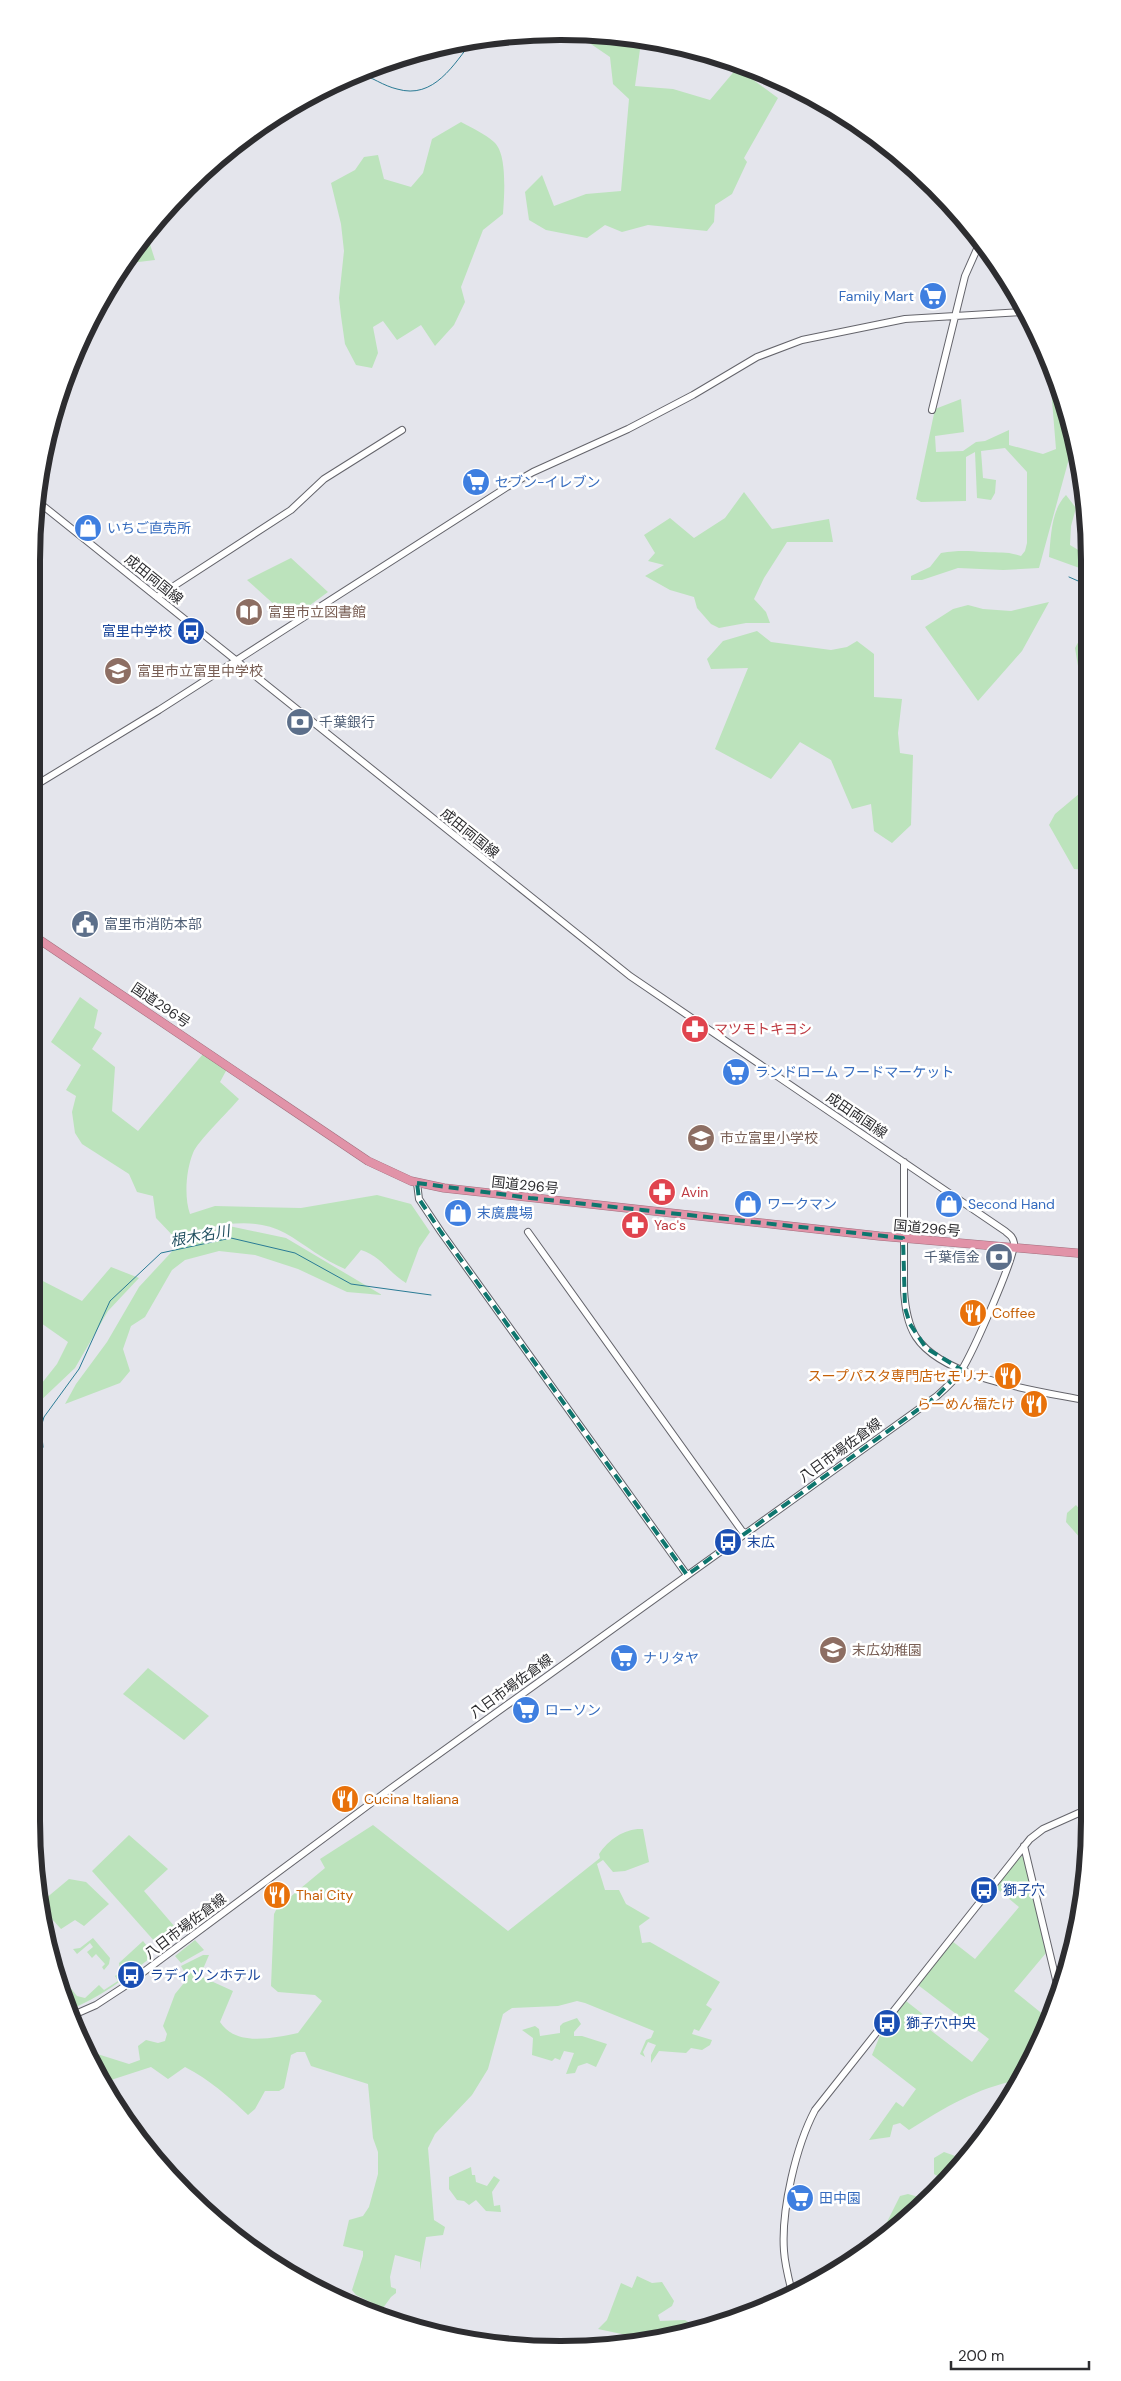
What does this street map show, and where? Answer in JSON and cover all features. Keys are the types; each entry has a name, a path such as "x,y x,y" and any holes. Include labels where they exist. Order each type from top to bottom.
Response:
{"highway":[{"name":"国道296号","path":"40,940 368,1161 390,1172 418,1182 444,1188 530,1198 903,1238 1081,1253"}],"street":[{"path":"932,410 965,276 977,250"},
{"path":"40,783 159,710 234,660 513,483 694,396 757,358 802,340 880,324 955,316 1018,312"},
{"path":"157,597 290,510 324,479 402,430"},
{"name":"成田両国線","path":"43,505 630,976 1005,1231 1013,1239 1014,1248"},
{"path":"904,1162 904,1304 916,1337 926,1348 962,1370 988,1379 1081,1399"},
{"path":"418,1182 414,1190 416,1200 441,1232 687,1575"},
{"path":"528,1232 710,1488 742,1531 746,1533"},
{"path":"962,1370 978,1338 1014,1248"},
{"name":"八日市場佐倉線","path":"77,2013 92,2007 122,1988 382,1795 937,1396 962,1370"},
{"path":"791,2287 786,2269 784,2236 794,2165 805,2130 831,2088 1024,1846 1043,1829 1081,1812"},
{"path":"1024,1846 1056,1979"}],"highlighted area":[{"path":"417,1183 530,1198 903,1238 905,1308 910,1324 926,1348 962,1370 937,1396 687,1575 441,1232 419,1199"}],"green space":[{"path":"586,41 640,46 635,86 673,89 710,100 735,71 746,75 778,98 744,158 747,162 732,194 715,205 714,222 707,231 648,225 622,232 605,225 587,238 546,230 529,220 525,192 542,175 554,206 586,194 621,191 629,99 613,84 610,57"},
{"path":"461,122 494,142 501,156 504,177 503,214 483,230 461,287 465,302 454,325 435,346 421,325 397,340 383,321 373,327 378,353 372,368 356,365 345,344 341,316 339,298 344,251 341,224 331,183 355,170 364,157 378,155 384,179 411,187 423,173 432,139"},
{"path":"149,242 155,260 134,263"},
{"path":"1051,388 1070,455 1039,568 1003,570 958,568 922,580 911,580 911,576 930,567 941,553 968,551 1007,553 1021,556 1025,551 1027,543 1027,472 1005,448 981,451 983,478 996,480 995,493 991,500 977,498 975,452 966,457 966,501 921,502 916,499 935,409 961,399 964,432 935,436 936,452 963,451 976,442 985,441 1009,430 1009,445 1043,454 1056,449"},
{"path":"744,492 772,529 829,519 833,542 787,542 764,578 754,599 766,612 770,623 746,623 719,628 711,624 697,608 694,597 670,590 645,576 664,565 648,561 655,553 644,535 670,518 694,538 725,518"},
{"path":"1066,495 1076,508 1071,526 1070,545 1081,551 1081,569 1049,557 1051,533 1057,508"},
{"path":"291,558 328,592 302,611 288,617 247,580"},
{"path":"1049,602 1022,651 978,701 925,627 953,609 968,605 983,609 1011,611"},
{"path":"757,631 771,642 831,650 847,647 857,641 874,654 874,697 902,699 898,733 900,753 913,755 911,825 892,843 874,831 871,804 852,809 831,760 800,742 771,779 715,749 748,668 711,669 707,659 723,641"},
{"path":"1081,637 1081,666 1078,666 1075,648"},
{"path":"1081,792 1081,870 1074,869 1049,825 1055,814"},
{"path":"80,997 98,1010 94,1028 102,1033 92,1049 115,1067 112,1111 138,1131 203,1054 227,1069 220,1082 239,1099 207,1134 193,1153 187,1184 187,1200 190,1214 215,1206 301,1208 377,1195 411,1204 430,1232 419,1248 406,1283 380,1260 361,1250 345,1269 285,1233 259,1224 245,1223 216,1226 176,1239 156,1218 153,1196 137,1192 129,1174 82,1144 75,1133 72,1112 76,1096 66,1090 81,1065 51,1042"},
{"path":"229,1226 286,1238 382,1295 347,1292 298,1269 255,1255 219,1251 185,1260 172,1270 145,1317 131,1326 123,1349 130,1371 120,1383 65,1404 76,1384 107,1342 139,1287 178,1245 206,1232"},
{"path":"111,1267 139,1278 108,1311 75,1368 40,1401 40,1386 57,1364 68,1342 40,1322 40,1280 82,1301"},
{"path":"1076,1505 1081,1511 1081,1539 1066,1522 1067,1513"},
{"path":"148,1668 209,1716 184,1740 123,1694"},
{"path":"373,1825 508,1931 600,1858 599,1854 613,1839 630,1830 643,1829 649,1862 625,1871 613,1872 603,1860 597,1864 605,1890 619,1890 626,1904 650,1918 639,1926 642,1943 650,1942 720,1982 706,2005 712,2009 699,2031 694,2029 692,2034 712,2040 710,2045 702,2050 691,2048 686,2053 659,2051 651,2063 651,2055 656,2045 648,2042 643,2052 645,2057 640,2054 646,2040 651,2038 654,2031 585,2003 577,2001 558,2006 512,2008 503,2014 488,2069 472,2095 435,2134 428,2148 434,2220 445,2227 443,2235 426,2237 420,2270 420,2262 395,2255 390,2277 391,2287 396,2289 396,2293 383,2308 356,2295 352,2290 363,2251 343,2246 349,2220 363,2216 369,2207 378,2174 378,2152 373,2138 368,2084 311,2066 305,2052 297,2052 291,2055 284,2088 279,2091 265,2091 255,2109 248,2115 203,2077 185,2067 168,2079 151,2067 111,2080 95,2053 129,2064 140,2060 138,2046 146,2040 158,2043 165,2041 167,2034 163,2026 175,1994 188,1978 181,1966 203,1955 209,1955 200,1976 233,1991 220,2022 227,2030 235,2035 256,2039 298,2033 322,2001 315,1995 278,1992 271,1986 274,1914 277,1908 325,1868 320,1859"},
{"path":"129,1835 168,1869 144,1891 175,1927 156,1943 92,1871"},
{"path":"1021,1856 1024,1857 1046,1953 1014,1991 1043,2014 1027,2051 1011,2082 962,2099 909,2130 900,2123 893,2125 890,2137 869,2140 896,2102 903,2107 916,2089 872,2055 881,2033 906,2001 929,2019 925,2026 972,2062 989,2039 918,1985 952,1941 975,1959 1019,1907 995,1887"},
{"path":"69,1879 86,1882 109,1904 84,1926 75,1920 61,1929 52,1919 50,1921 46,1898"},
{"path":"93,1938 110,1958 109,1964 104,1970 102,1967 105,1964 96,1954 92,1958 87,1952 93,1947 90,1943 77,1954 73,1949 80,1948"},
{"path":"195,1940 204,1950 181,1963 175,1956"},
{"path":"143,1941 151,1951 150,1958 121,1981 75,2007 66,1983 77,1996 85,1998 99,1985 104,1990 118,1981 115,1976 120,1972 119,1963"},
{"path":"577,2018 581,2024 574,2032 574,2036 582,2036 607,2044 596,2067 587,2063 578,2066 575,2073 566,2074 574,2053 564,2051 560,2060 555,2058 552,2061 532,2055 533,2038 522,2030 535,2026 539,2029 540,2036 560,2033 560,2026 563,2023"},
{"path":"944,2152 958,2157 937,2180 939,2177 934,2174 934,2158"},
{"path":"471,2167 472,2175 475,2175 476,2182 487,2186 494,2176 500,2180 492,2192 494,2206 500,2205 501,2212 486,2211 476,2200 469,2205 464,2201 457,2200 449,2189 449,2177"},
{"path":"908,2194 920,2197 884,2227 900,2196"},
{"path":"637,2276 652,2283 662,2282 674,2301 672,2306 658,2315 660,2321 685,2320 691,2324 632,2336 598,2329 607,2320 621,2283 632,2288"}],"waterway":[{"path":"369,77 397,89 410,91 422,89 442,78 466,49"},
{"path":"1069,577 1081,582"},
{"name":"根木名川","path":"40,1454 43,1447 41,1427 44,1417 79,1369 110,1301 161,1253 231,1238 295,1253 351,1284 431,1295"}],"place":[{"name":"Family Mart","path":"933,296"},
{"name":"セブン-イレブン","path":"476,482"},
{"name":"いちご直売所","path":"88,528"},
{"name":"富里市立図書館","path":"249,612"},
{"name":"富里中学校","path":"191,631"},
{"name":"富里市立富里中学校","path":"118,671"},
{"name":"千葉銀行","path":"300,722"},
{"name":"富里市消防本部","path":"85,924"},
{"name":"マツモトキヨシ","path":"695,1029"},
{"name":"ランドローム フードマーケット","path":"736,1072"},
{"name":"市立富里小学校","path":"701,1138"},
{"name":"Avin","path":"662,1192"},
{"name":"ワークマン","path":"748,1204"},
{"name":"Second Hand","path":"949,1204"},
{"name":"末廣農場","path":"458,1213"},
{"name":"Yac's","path":"635,1225"},
{"name":"千葉信金","path":"999,1257"},
{"name":"Coffee","path":"973,1313"},
{"name":"スープパスタ専門店セモリナ","path":"1008,1376"},
{"name":"らーめん福たけ","path":"1034,1404"},
{"name":"末広","path":"728,1542"},
{"name":"末広幼稚園","path":"833,1650"},
{"name":"ナリタヤ","path":"624,1658"},
{"name":"ローソン","path":"526,1710"},
{"name":"Cucina Italiana","path":"345,1799"},
{"name":"獅子穴","path":"984,1890"},
{"name":"Thai City","path":"277,1895"},
{"name":"ラディソンホテル","path":"131,1975"},
{"name":"獅子穴中央","path":"887,2023"},
{"name":"田中園","path":"800,2198"}]}
